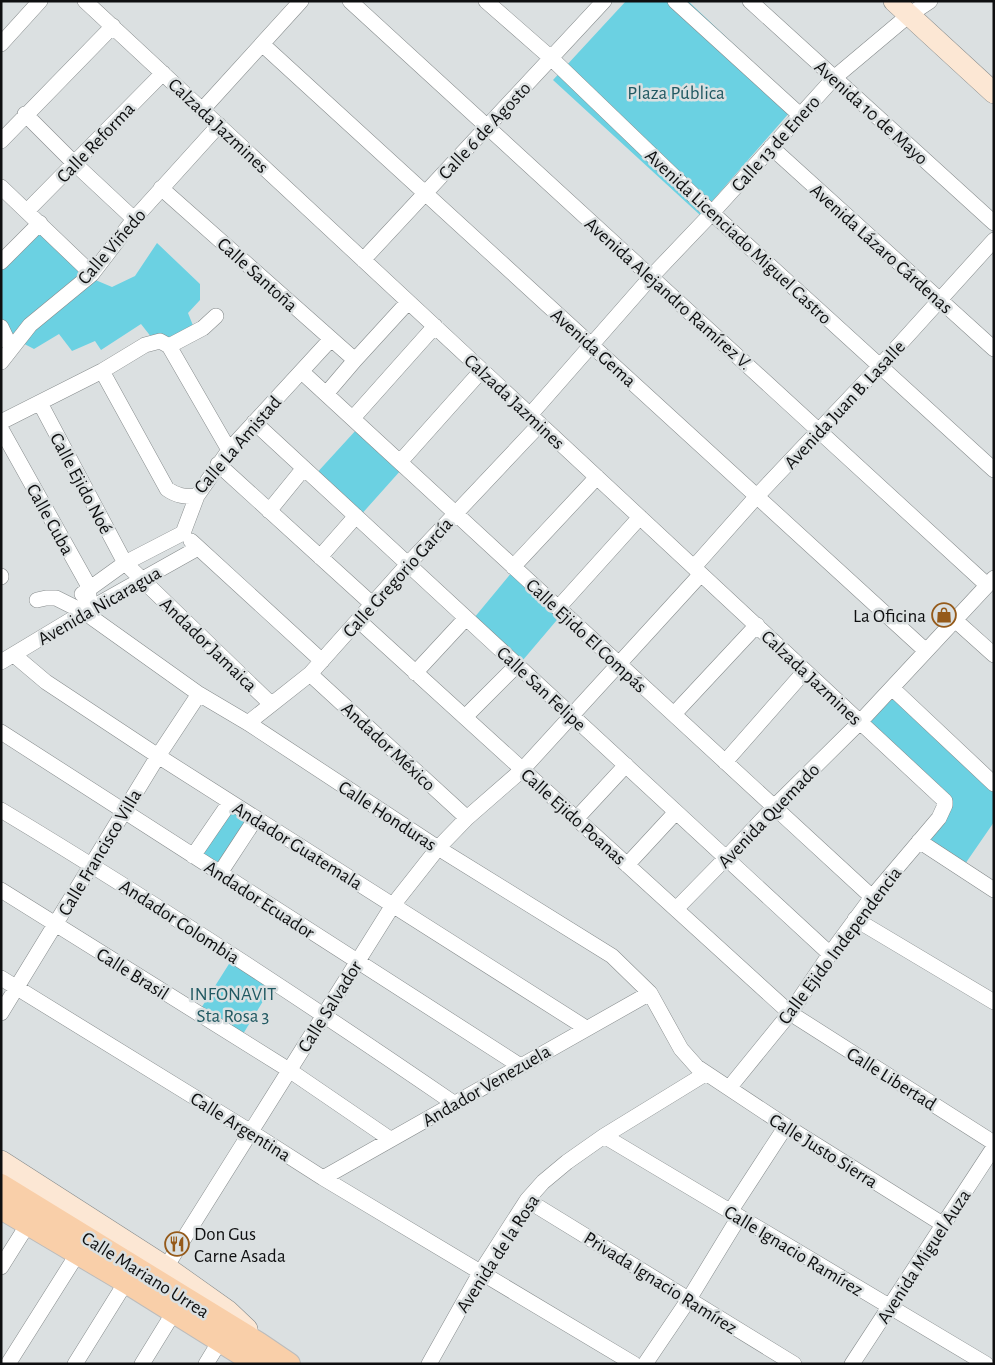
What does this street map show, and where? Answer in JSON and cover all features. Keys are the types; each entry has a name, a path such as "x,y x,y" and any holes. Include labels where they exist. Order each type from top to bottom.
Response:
{"main road":[{"name":"Calle Mariano Urrea","path":"1,1185 258,1353"},
{"name":"Calle Mariano Urrea","path":"1,1208 126,1282 220,1341 290,1364"}],"street":[{"path":"1,44 40,1"},
{"name":"Calzada Jazmines","path":"86,1 945,800"},
{"path":"202,110 301,1"},
{"name":"Avenida Alejandro Ramírez V.","path":"350,1 818,430 991,582"},
{"name":"Avenida Licenciado Miguel Castro","path":"486,1 551,58 712,213 994,470"},
{"name":"Calle 6 de Agosto","path":"363,260 604,1"},
{"path":"675,1 800,115"},
{"name":"Avenida 10 de Mayo","path":"750,1 994,223"},
{"name":"Calle 13 de Enero","path":"536,420 593,346 651,277 712,213 834,78 901,8 930,1"},
{"path":"901,8 994,93"},
{"path":"1,141 112,26"},
{"name":"Avenida Gema","path":"262,44 926,651"},
{"name":"Calle Reforma","path":"28,211 162,73"},
{"path":"26,114 74,163 134,219"},
{"name":"Calle Viñedo","path":"1,362 30,325 92,274 134,219 218,125"},
{"name":"Avenida Lázaro Cárdenas","path":"771,147 994,348"},
{"path":"1,187 92,274"},
{"name":"Calle Santoña","path":"161,188 355,360"},
{"path":"3,256 40,223"},
{"name":"Avenida Juan B. Lasalle","path":"618,664 698,571 757,496 880,366 994,240"},
{"path":"326,394 408,302"},
{"path":"1,422 102,371 145,344 164,344 203,328 216,316"},
{"path":"353,418 435,326"},
{"path":"1,327 12,348"},
{"name":"Calle La Amistad","path":"102,371 167,489 176,495 185,497 197,496 228,450 331,339"},
{"path":"164,344 228,450"},
{"path":"400,462 482,370"},
{"name":"Calle Ejido El Compás","path":"302,372 872,897"},
{"name":"Calle Ejido Noé","path":"40,403 125,563"},
{"name":"Calle Gregorio García","path":"248,723 310,674 456,513 536,420"},
{"name":"Calle San Felipe","path":"254,422 830,954"},
{"name":"Calle Cuba","path":"1,429 87,583 88,590"},
{"path":"218,464 372,604"},
{"path":"270,511 304,468"},
{"path":"513,567 597,477"},
{"path":"67,604 125,563 183,533 197,496"},
{"path":"320,557 356,516"},
{"path":"558,608 640,517"},
{"path":"183,533 322,661"},
{"name":"Avenida Nicaragua","path":"8,659 84,612 198,548"},
{"name":"Andador Jamaica","path":"125,563 271,704"},
{"name":"Avenida Quemado","path":"676,909 774,807 860,722 991,582"},
{"path":"84,612 89,596 88,590"},
{"name":"Calle Honduras","path":"37,600 56,598 84,612 199,694 248,723 438,848 612,956 650,993 681,1049 705,1074"},
{"path":"416,673 466,618"},
{"name":"Calle Ejido Poanas","path":"358,620 790,1013"},
{"path":"955,620 994,655"},
{"path":"674,714 757,625"},
{"name":"Andador Guatemala","path":"8,659 586,1028"},
{"name":"Calle Salvador","path":"166,1267 393,905 438,848 467,818 522,770 618,664"},
{"path":"465,718 517,665"},
{"path":"725,762 806,671"},
{"name":"Andador México","path":"310,674 467,818"},
{"path":"892,688 994,784"},
{"name":"Calle Francisco Villa","path":"1,1013 158,756 199,694"},
{"name":"Andador Ecuador","path":"1,732 125,810 193,856 519,1066"},
{"path":"576,819 626,765"},
{"name":"Calle Ejido Independencia","path":"729,1088 790,1013 872,897 939,818 945,805 945,800"},
{"path":"193,856 230,802"},
{"name":"Andador Colombia","path":"1,810 92,864 324,1015 455,1104"},
{"path":"627,865 676,812"},
{"path":"220,873 256,818"},
{"path":"919,841 994,890"},
{"name":"Calle Brasil","path":"1,890 289,1070 390,1139"},
{"path":"855,919 994,1002"},
{"name":"Calle Argentina","path":"1,978 323,1178 634,1364"},
{"name":"Andador Venezuela","path":"323,1178 650,993"},
{"name":"Calle Libertad","path":"790,1013 994,1142"},
{"name":"Calle Justo Sierra","path":"705,1074 944,1226"},
{"name":"Avenida de la Rosa","path":"429,1364 480,1273 527,1200 543,1182 567,1162 604,1136 705,1074"},
{"path":"645,1364 689,1299 734,1214 786,1126"},
{"name":"Calle Ignacio Ramírez","path":"604,1136 986,1364"},
{"name":"Avenida Miguel Auza","path":"852,1364 994,1147"},
{"path":"1,1161 166,1267 228,1311 242,1324 258,1353"},
{"name":"Privada Ignacio Ramírez","path":"527,1200 794,1364"},
{"path":"1,1267 28,1224"},
{"path":"8,1364 78,1253"},
{"path":"75,1364 126,1282"},
{"path":"142,1364 174,1312"},
{"path":"206,1364 220,1341"}],"green space":[{"name":"Plaza Pública","path":"626,1 688,1 797,104 700,215 553,80"},
{"path":"40,229 93,279 112,287 135,276 157,243 200,284 200,300 188,313 194,328 168,340 152,338 141,324 101,350 95,341 72,351 59,334 34,349 11,337 1,317 1,268"},
{"path":"357,429 401,470 359,517 314,476"},
{"path":"512,572 562,614 523,660 474,618"},
{"path":"892,694 994,792 994,822 963,867 921,840 946,807 866,721"},
{"path":"230,802 256,818 220,873 193,856"},
{"name":"INFONAVIT Sta Rosa 3","path":"234,956 274,983 240,1039 198,1013"}],"place":[{"name":"La Oficina","path":"944,615"},
{"name":"Don Gus Carne Asada","path":"177,1244"}]}
